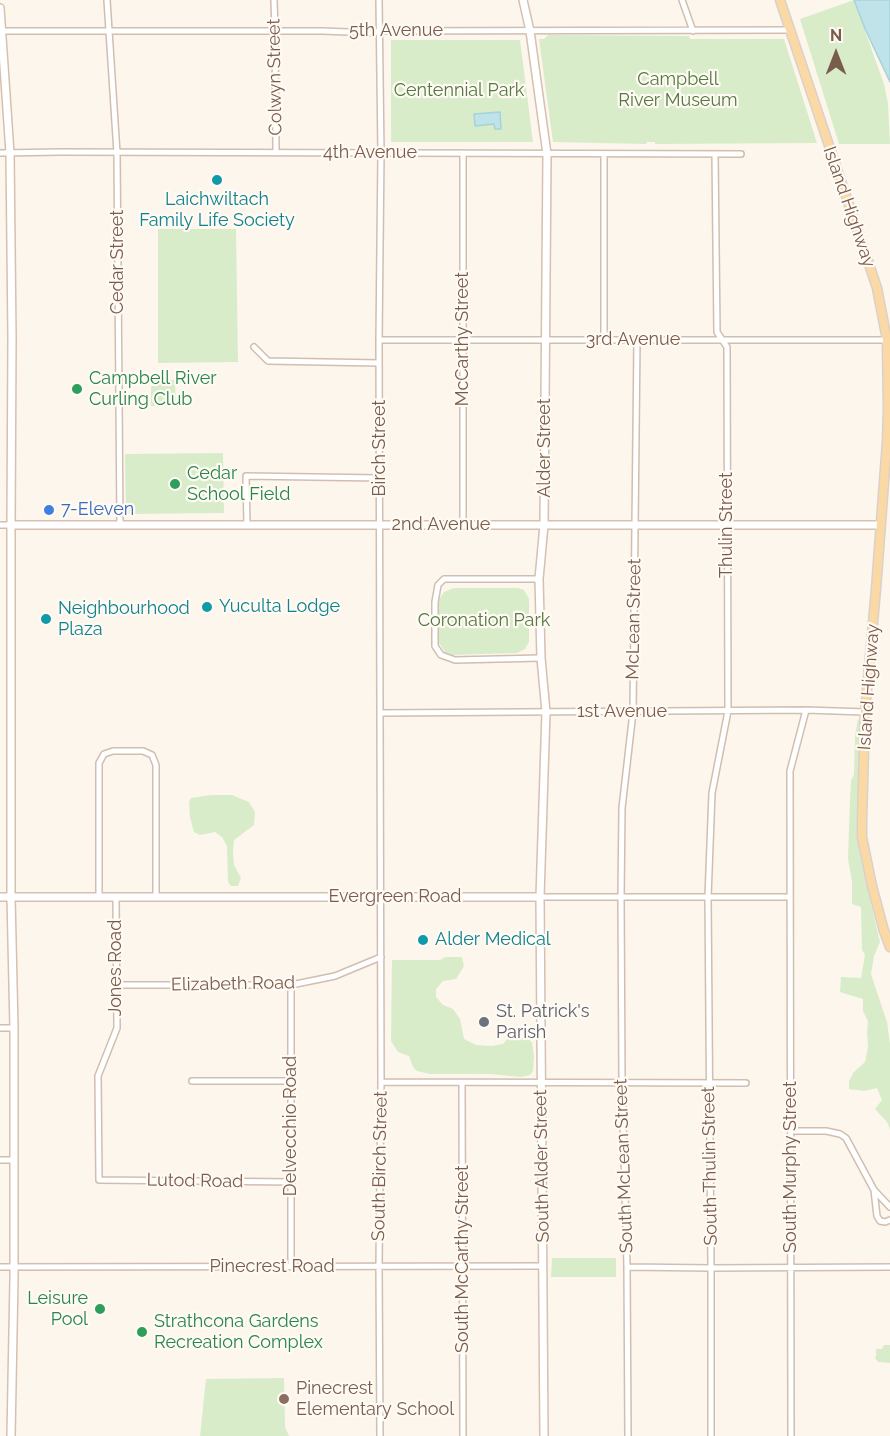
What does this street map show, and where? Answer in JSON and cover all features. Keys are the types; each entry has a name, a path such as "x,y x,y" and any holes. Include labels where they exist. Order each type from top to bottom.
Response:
{"main road":[{"name":"Island Highway","path":"780,0 877,288 887,340 888,410 865,712 862,837 872,886 890,947"}],"street":[{"name":"Cedar Street","path":"107,0 117,153 120,524"},
{"name":"Colwyn Street","path":"274,0 276,153"},
{"name":"Birch Street","path":"379,0 381,897"},
{"name":"Alder Street","path":"523,0 530,31 547,154 544,525 540,579 541,658 546,712 540,897"},
{"path":"682,0 693,31"},
{"path":"0,8 10,153 12,326 10,525 11,897 14,1028 12,1436"},
{"name":"5th Avenue","path":"1,31 372,33 380,31 790,30"},
{"name":"4th Avenue","path":"0,153 741,154"},
{"name":"McCarthy Street","path":"463,153 463,525"},
{"path":"604,154 604,340"},
{"name":"Thulin Street","path":"708,897 712,793 728,711 727,347 717,332 715,154"},
{"name":"3rd Avenue","path":"379,340 887,340"},
{"name":"McLean Street","path":"621,897 622,808 633,712 637,340"},
{"path":"254,347 268,361 379,363"},
{"path":"247,525 246,476 380,477"},
{"name":"2nd Avenue","path":"0,525 881,525"},
{"path":"540,579 444,579 438,585 435,602 435,646 441,655 455,660 541,658"},
{"name":"1st Avenue","path":"380,713 806,710 865,712"},
{"name":"South Murphy Street","path":"792,1436 790,771 806,710"},
{"path":"99,897 99,763 104,754 113,751 143,751 152,755 156,765 156,897"},
{"name":"Evergreen Road","path":"0,897 790,897"},
{"name":"Jones Road","path":"99,1180 98,1076 117,1028 116,897"},
{"name":"South Birch Street","path":"380,1436 381,897"},
{"name":"South Alder Street","path":"540,897 544,1436"},
{"name":"South McLean Street","path":"621,897 628,1436"},
{"name":"South Thulin Street","path":"708,897 711,1436"},
{"name":"Elizabeth Road","path":"117,985 291,985 335,976 381,957"},
{"name":"Delvecchio Road","path":"291,985 291,1267"},
{"path":"0,1028 14,1028"},
{"path":"192,1080 291,1081"},
{"path":"381,1082 746,1083"},
{"name":"South McCarthy Street","path":"462,1083 463,1436"},
{"path":"791,1131 826,1131 846,1138 874,1190 890,1207"},
{"path":"0,1161 14,1161"},
{"name":"Lutod Road","path":"99,1180 292,1182"},
{"path":"874,1190 877,1216 880,1221 890,1220"},
{"name":"Pinecrest Road","path":"0,1267 543,1266"},
{"path":"627,1267 890,1267"}],"green space":[{"path":"854,0 869,30 865,31 884,84 888,104 890,144 839,144 800,19"},
{"name":"Campbell River Museum","path":"548,35 784,39 817,143 553,142 539,39 544,39"},
{"name":"Centennial Park","path":"391,40 520,40 533,142 391,142"},
{"path":"158,229 236,229 238,362 158,363"},
{"path":"159,380 175,380 176,406 151,406 151,387"},
{"name":"Cedar School Field","path":"223,453 224,513 126,514 125,454"},
{"name":"Coronation Park","path":"454,588 518,588 524,590 529,599 529,642 525,649 517,653 451,655 445,652 439,643 439,600 444,592"},
{"path":"858,719 861,723 858,831 866,882 880,942 874,956 871,974 887,1022 890,1045 890,1129 875,1109 882,1100 877,1088 864,1091 849,1089 849,1081 854,1072 865,1062 868,1047 868,1021 863,1011 863,999 840,992 841,977 861,978 865,955 862,950 861,907 852,904 852,881 848,859 851,781 854,774 855,735"},
{"path":"232,795 249,802 255,812 254,825 234,840 234,865 241,878 238,886 231,886 228,882 227,846 222,837 215,832 200,835 194,832 189,802 191,798"},
{"path":"445,957 462,957 464,966 456,979 443,981 436,989 436,997 443,1005 453,1009 460,1019 464,1039 476,1045 492,1046 503,1044 508,1038 526,1037 532,1042 534,1056 533,1071 530,1075 521,1077 490,1074 430,1074 417,1071 409,1056 398,1052 391,1041 392,960 440,960"},
{"path":"552,1258 616,1258 616,1277 551,1277"},
{"path":"884,1345 890,1345 890,1363 878,1362 875,1358 876,1349 882,1349"},
{"path":"284,1378 285,1427 289,1436 200,1436 206,1379"}],"water":[{"path":"854,0 890,0 890,82 866,31"},
{"path":"500,112 501,129 495,129 494,124 475,126 474,114"}],"place":[{"name":"Laichwiltach Family Life Society","path":"217,180"},
{"name":"Campbell River Curling Club","path":"77,389"},
{"name":"Cedar School Field","path":"175,484"},
{"name":"7-Eleven","path":"49,510"},
{"name":"Yuculta Lodge","path":"207,607"},
{"name":"Neighbourhood Plaza","path":"46,619"},
{"name":"Alder Medical","path":"423,940"},
{"name":"St. Patrick's Parish","path":"484,1022"},
{"name":"Leisure Pool","path":"100,1309"},
{"name":"Strathcona Gardens Recreation Complex","path":"142,1332"},
{"name":"Pinecrest Elementary School","path":"284,1399"}]}
